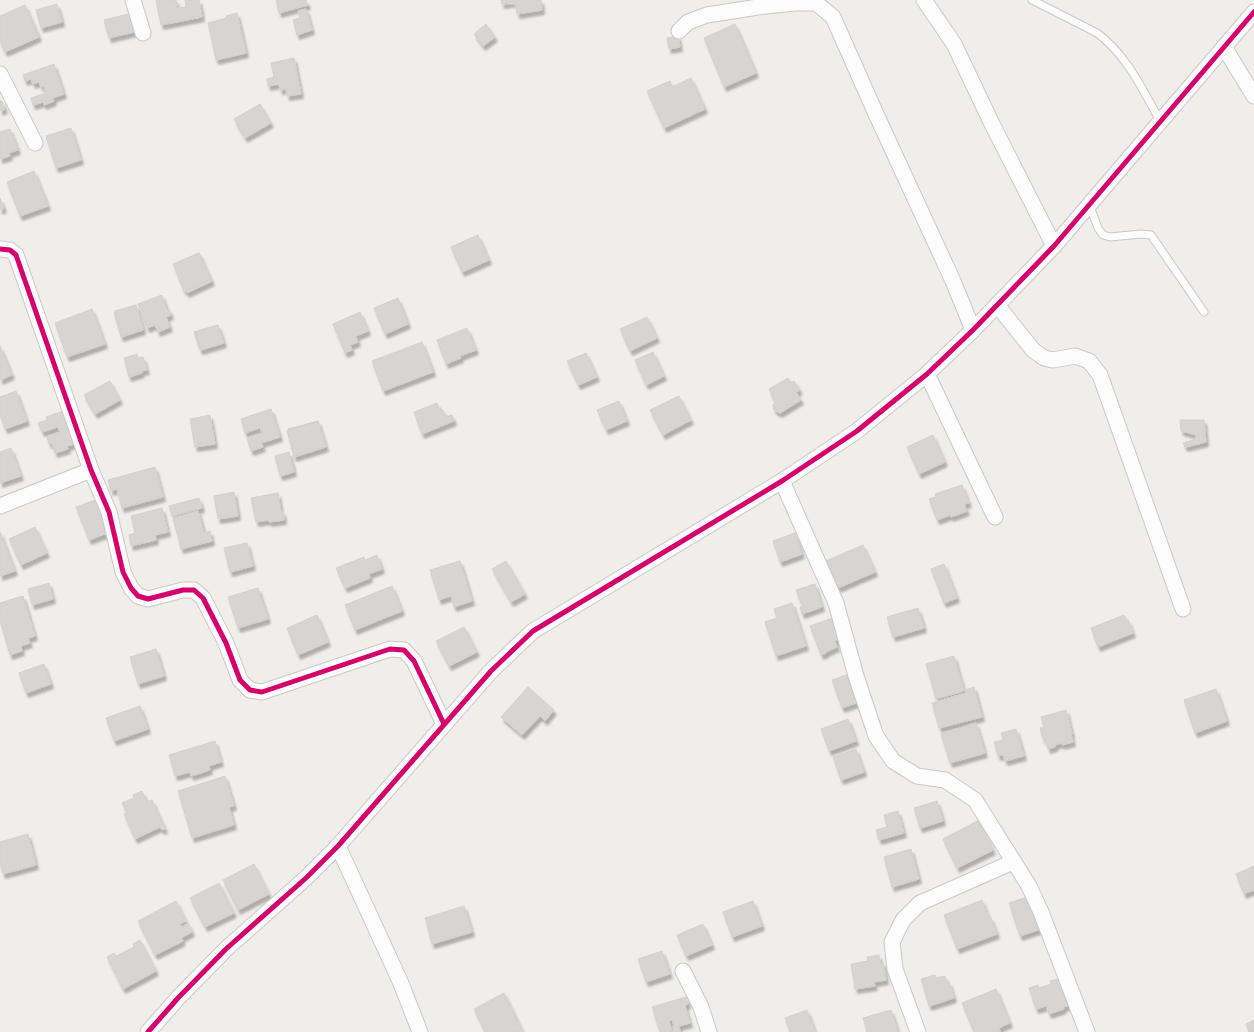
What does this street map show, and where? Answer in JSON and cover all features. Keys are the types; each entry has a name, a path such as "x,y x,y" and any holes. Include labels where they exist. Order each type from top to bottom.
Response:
{"street":[{"path":"133,0 144,33"},
{"path":"924,0 954,44 992,124 1054,246"},
{"path":"679,31 688,22 707,15 795,3 816,2 833,17 953,281 973,330"},
{"path":"148,1032 178,998 226,949 306,878 338,846 491,671 533,631 782,481 857,431 927,374 973,330 1054,246 1254,12"},
{"path":"1224,47 1254,96"},
{"path":"0,74 35,142"},
{"path":"0,249 10,250 16,255 91,470 109,512 123,572 131,588 138,596 148,600 183,590 194,590 203,598 226,643 240,680 250,690 262,692 390,649 404,650 414,661 444,724"},
{"path":"997,305 1033,350 1044,358 1053,360 1075,356 1089,361 1100,375 1183,609"},
{"path":"927,374 995,517"},
{"path":"0,506 91,470"},
{"path":"782,481 836,603 856,676 876,736 893,761 917,776 944,780 974,800 1029,886 1041,912 1086,1032"},
{"path":"338,846 400,980 420,1032"},
{"path":"918,1032 895,969 892,942 903,920 920,903 1013,862"},
{"path":"684,971 701,1008 709,1032"}],"lane":[{"path":"1032,0 1097,33 1109,42 1117,50 1141,87 1160,121"},
{"path":"1089,204 1098,228 1103,235 1110,237 1141,234 1151,235 1204,312"}],"building":[{"path":"156,0 176,0 177,8 186,7 185,0 199,0 202,17 161,25"},
{"path":"276,0 306,0 308,5 279,13"},
{"path":"501,0 541,0 542,10 517,14 515,2 502,4"},
{"path":"57,4 62,22 41,28 36,10"},
{"path":"25,5 39,37 5,52 0,41 0,16"},
{"path":"306,9 312,30 297,35 293,20 300,18 298,11"},
{"path":"133,13 138,31 109,38 104,20"},
{"path":"237,13 246,53 216,60 208,23 227,18 226,16"},
{"path":"486,24 495,37 483,46 474,34"},
{"path":"735,24 756,73 724,87 704,38"},
{"path":"678,36 680,47 669,49 667,38"},
{"path":"294,58 301,94 287,96 286,89 280,90 279,84 268,86 267,79 274,77 271,63"},
{"path":"54,64 64,94 53,98 54,101 44,105 43,102 33,105 31,98 46,93 44,86 41,87 39,82 33,84 31,79 25,81 23,75"},
{"path":"691,78 705,109 664,128 647,91 670,81 672,87"},
{"path":"0,100 1,102 2,101 5,109 0,111"},
{"path":"260,104 271,123 245,138 234,119"},
{"path":"71,128 81,160 56,168 46,136"},
{"path":"10,129 18,150 9,153 10,156 0,159 0,132"},
{"path":"34,171 48,206 20,216 7,182"},
{"path":"0,198 4,208 0,210"},
{"path":"478,235 489,260 462,272 451,247"},
{"path":"199,253 212,281 187,293 174,264"},
{"path":"199,253 210,279 184,291 173,264"},
{"path":"162,295 167,310 169,309 171,315 166,317 170,327 158,332 155,325 147,328 138,304"},
{"path":"398,298 408,324 385,334 374,308"},
{"path":"135,305 143,330 121,337 114,313"},
{"path":"136,305 143,328 123,335 115,311"},
{"path":"92,309 105,344 67,357 55,323"},
{"path":"360,312 368,331 356,336 358,342 350,345 352,350 345,353 333,324"},
{"path":"647,317 657,338 630,351 620,329"},
{"path":"217,325 223,343 200,350 194,332"},
{"path":"218,325 224,343 201,350 196,332"},
{"path":"467,328 476,350 460,356 461,358 446,364 437,340"},
{"path":"422,342 433,372 383,391 372,361"},
{"path":"0,346 12,375 0,380"},
{"path":"653,352 664,376 646,385 635,360"},
{"path":"586,353 597,377 578,385 567,361"},
{"path":"137,354 138,358 143,357 147,370 141,371 142,373 129,377 124,358"},
{"path":"788,378 791,383 794,381 800,390 796,392 801,400 780,413 774,410 773,405 775,403 769,389"},
{"path":"110,381 120,400 95,414 84,395"},
{"path":"16,391 27,421 5,429 0,415 0,397"},
{"path":"679,396 691,420 663,435 650,410"},
{"path":"619,401 627,421 606,430 597,410"},
{"path":"437,403 440,411 443,410 446,417 452,415 454,421 422,434 414,412"},
{"path":"271,409 280,437 261,443 263,447 251,451 247,438 262,433 260,428 245,433 241,419"},
{"path":"63,411 74,444 67,446 68,449 55,453 52,443 49,444 47,437 60,432 58,427 42,432 38,423 47,420 46,417"},
{"path":"210,415 215,444 195,447 190,419"},
{"path":"1180,420 1204,420 1206,442 1185,447 1183,443 1196,439 1196,435 1181,431"},
{"path":"318,421 325,447 295,455 288,429"},
{"path":"318,421 326,447 294,457 287,431"},
{"path":"933,435 945,462 919,474 907,447"},
{"path":"11,448 21,476 0,483 0,452"},
{"path":"289,452 294,472 280,476 275,456"},
{"path":"155,467 163,497 122,508 117,489 111,491 108,480"},
{"path":"962,485 969,503 964,504 967,511 937,520 929,499 936,497 935,494"},
{"path":"234,492 238,516 218,519 214,496"},
{"path":"278,493 284,520 256,522 251,498"},
{"path":"199,498 202,508 172,516 169,506"},
{"path":"98,499 110,532 89,540 76,507"},
{"path":"162,508 168,532 155,535 156,540 131,546 129,535 135,533 131,516"},
{"path":"198,511 204,533 210,531 212,541 181,549 173,518"},
{"path":"35,527 47,553 21,565 9,539"},
{"path":"0,532 15,571 0,576"},
{"path":"795,533 802,554 780,562 773,541"},
{"path":"247,543 253,566 230,572 224,548"},
{"path":"863,545 875,572 838,588 826,561"},
{"path":"377,555 382,569 369,574 370,578 345,588 336,568 364,557 365,560"},
{"path":"460,561 472,601 454,607 451,596 439,600 430,570"},
{"path":"506,561 525,594 511,602 492,569"},
{"path":"944,564 957,598 944,603 931,569"},
{"path":"49,583 53,599 32,605 28,589"},
{"path":"815,584 822,607 802,614 800,607 802,606 796,590"},
{"path":"392,586 402,611 355,630 345,605"},
{"path":"258,588 268,619 238,628 228,597"},
{"path":"23,596 35,636 28,638 30,643 21,646 22,651 10,655 0,620 0,603"},
{"path":"792,603 806,646 776,656 765,622 777,618 774,609"},
{"path":"918,608 924,628 893,637 887,617"},
{"path":"317,615 328,642 298,655 287,628"},
{"path":"1124,615 1127,621 1128,620 1133,633 1098,647 1091,628"},
{"path":"832,618 835,626 844,635 837,637 838,640 835,641 837,647 821,655 810,626"},
{"path":"464,627 477,652 449,666 436,641"},
{"path":"156,649 164,676 138,684 130,657"},
{"path":"954,656 964,691 936,699 926,664"},
{"path":"44,664 51,684 26,693 19,673"},
{"path":"852,673 862,701 842,708 832,680"},
{"path":"528,687 554,710 545,721 540,716 522,735 501,717"},
{"path":"974,687 982,717 939,728 932,703 966,693 965,690"},
{"path":"1216,689 1227,721 1195,733 1184,700"},
{"path":"140,706 148,729 114,741 106,718"},
{"path":"1066,710 1073,742 1062,745 1062,743 1048,749 1040,728 1044,727 1041,717"},
{"path":"848,719 856,741 829,751 821,729"},
{"path":"976,723 985,753 950,763 941,734"},
{"path":"1016,729 1024,756 1005,761 1003,755 998,756 994,742 1003,740 1001,733"},
{"path":"215,741 221,762 209,766 210,770 191,776 190,772 175,776 169,755"},
{"path":"856,749 864,772 841,780 833,757"},
{"path":"225,776 234,806 229,807 234,825 192,838 178,791"},
{"path":"142,791 147,802 152,800 165,829 162,830 160,827 135,839 124,814 127,813 122,803 134,798 133,795"},
{"path":"937,801 943,821 920,828 914,808"},
{"path":"898,811 904,833 879,840 876,830 887,827 884,815"},
{"path":"979,820 993,850 957,868 943,839"},
{"path":"28,834 36,865 3,874 0,863 0,842"},
{"path":"911,849 919,879 892,887 884,857"},
{"path":"254,864 269,894 238,910 223,880"},
{"path":"1254,866 1254,892 1253,890 1244,894 1236,874"},
{"path":"219,883 234,913 205,927 190,898"},
{"path":"1030,896 1041,929 1020,936 1009,903"},
{"path":"982,900 997,934 957,949 944,915"},
{"path":"176,901 186,921 180,924 182,927 188,923 192,932 181,938 183,941 155,955 138,921"},
{"path":"753,901 762,926 732,937 723,912"},
{"path":"464,906 472,932 432,944 425,918"},
{"path":"703,924 712,945 686,956 677,935"},
{"path":"140,940 156,971 123,989 107,957 114,953 116,956 134,947 133,944"},
{"path":"662,951 670,974 646,982 638,959"},
{"path":"879,955 880,963 883,962 886,980 874,982 875,986 855,989 851,964 868,961 867,957"},
{"path":"935,975 936,978 945,976 947,983 949,982 954,998 929,1006 921,979"},
{"path":"1061,978 1070,1005 1063,1007 1064,1009 1049,1014 1046,1006 1036,1009 1029,988 1038,985 1039,988 1051,984 1050,981"},
{"path":"996,989 1010,1023 999,1028 1000,1032 974,1032 962,1003"},
{"path":"504,993 523,1032 485,1032 474,1009"},
{"path":"686,997 688,1004 685,1006 690,1023 679,1026 680,1032 676,1032 672,1020 669,1021 672,1032 660,1032 652,1007"},
{"path":"807,1010 815,1032 790,1032 785,1018"},
{"path":"891,1010 898,1032 867,1032 863,1018"},
{"path":"1254,1020 1254,1032 1249,1032 1246,1024"}],"cycle path":[{"path":"148,1032 178,998 226,949 306,878 338,846 491,671 533,631 782,481 857,431 927,374 973,330 1054,246 1254,12"},
{"path":"0,249 10,250 16,255 91,470 109,512 123,572 131,588 138,596 148,599 183,590 194,590 203,598 226,643 240,680 250,690 262,692 390,649 404,650 414,661 444,724"}]}
